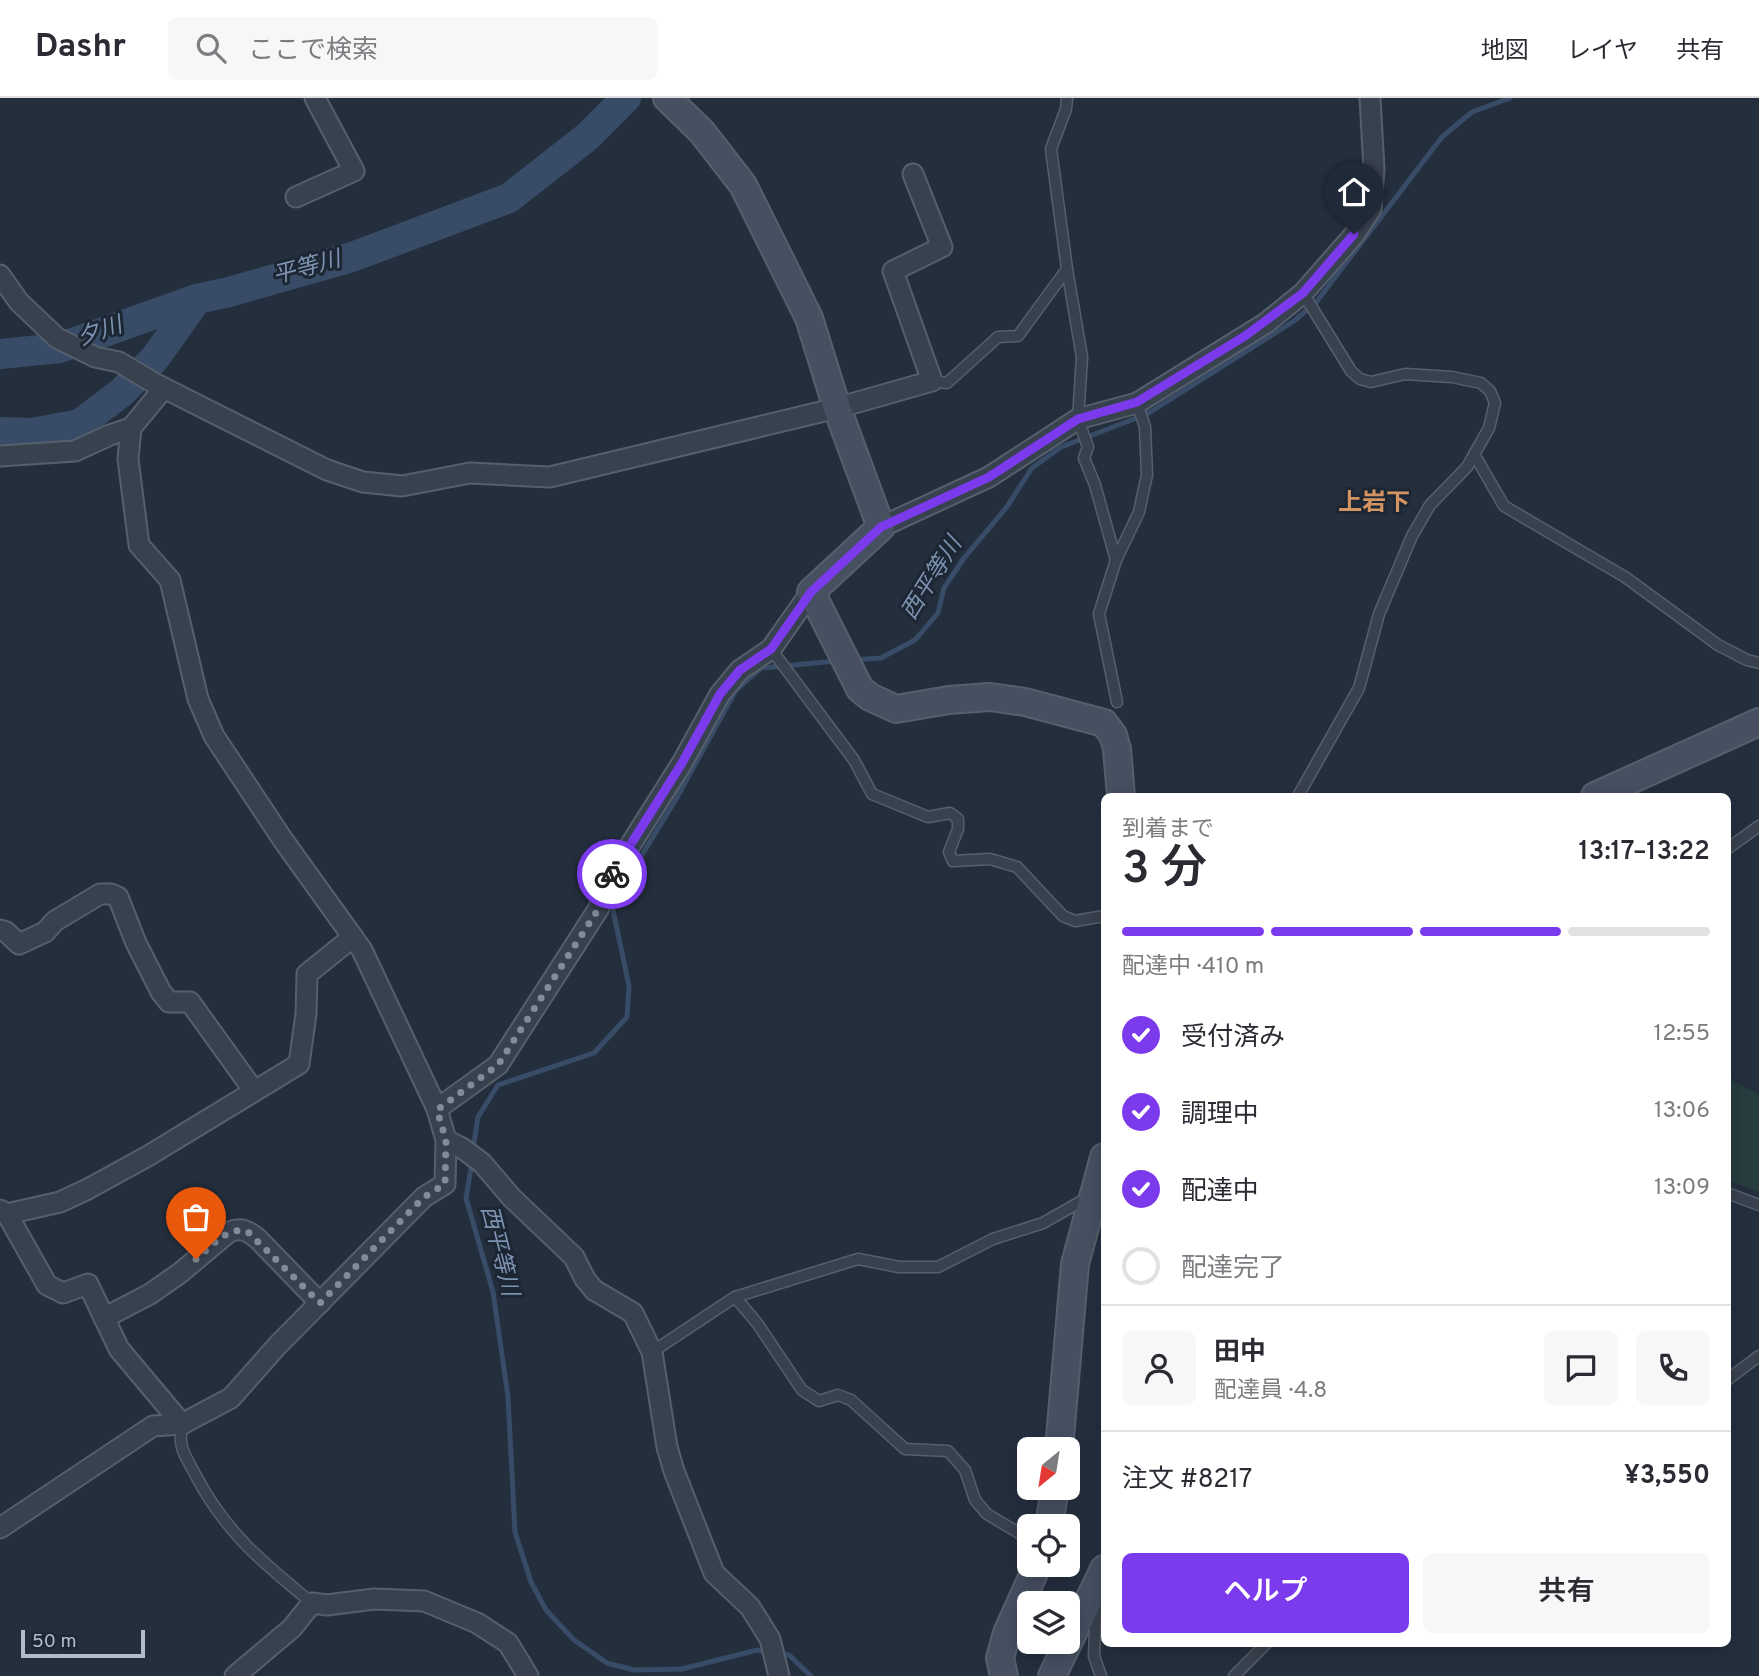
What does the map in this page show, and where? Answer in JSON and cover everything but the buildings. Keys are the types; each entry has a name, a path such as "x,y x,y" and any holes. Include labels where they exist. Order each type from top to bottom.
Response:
{"street":[{"path":"296,197 354,171 315,98"},
{"path":"667,98 727,160 743,185 809,318 837,408 881,527"},
{"path":"437,1110 498,1065 599,908 607,882 682,763 720,694 740,670 773,651 811,592 881,527 989,477 1078,420 1137,403 1266,323 1303,294 1354,234 1371,209 1374,169 1370,98"},
{"path":"0,275 19,302 57,338 95,357 119,362 159,386 327,470 363,482 402,486 470,473 550,477 837,408 932,382 893,271 942,247 913,174"},
{"path":"159,386 131,428 128,459 139,545 170,580 198,699 214,736 283,840 362,950 454,1144 482,1163 512,1198 574,1257 584,1279 594,1290 633,1313 652,1352 667,1447 714,1573 750,1607 770,1641 778,1670"},
{"path":"0,456 75,451 131,428"},
{"path":"811,592 860,689 870,697 896,709 948,700 990,697 1025,702 1104,723 1117,750 1121,793"},
{"path":"1607,793 1758,719"},
{"path":"0,930 19,944 46,932 55,921 100,894 118,897 136,943 161,992 169,1002 190,1003 254,1091"},
{"path":"182,1424 119,1349 88,1284 63,1293 47,1285 3,1212 69,1198 148,1156 299,1064 306,1014 307,974 353,937"},
{"path":"0,1528 153,1426 182,1424 231,1398 424,1197 445,1184 454,1144"},
{"path":"1060,1437 1075,1264 1101,1167"},
{"path":"104,1318 150,1294 229,1232 237,1229 247,1231 258,1239 320,1303"},
{"path":"1004,1676 1000,1658 1007,1633 1032,1577"},
{"path":"1052,1676 1101,1580"},
{"path":"235,1676 292,1628 312,1603 327,1605 374,1599 424,1601 477,1623 508,1643 528,1676"}],"lane":[{"path":"1068,98 1051,149 1082,358 1078,420 1088,447 1084,458 1095,485 1116,560"},
{"path":"932,382 947,383 998,337 1018,336 1067,269"},
{"path":"1300,793 1359,688 1379,614 1412,536 1430,505 1467,467 1489,428 1495,403 1490,391 1481,383 1452,377 1405,374 1371,382 1360,379 1351,371 1303,294"},
{"path":"1117,702 1099,614 1116,560 1139,512 1147,475 1145,426 1137,403"},
{"path":"1474,454 1504,506 1625,577 1718,645 1759,663"},
{"path":"773,651 854,760 872,794 929,817 950,813 958,819 958,829 948,852 953,861 990,859 1017,867 1063,916 1075,920 1101,916"},
{"path":"1731,846 1759,826"},
{"path":"1731,1194 1759,1205"},
{"path":"652,1352 735,1297 858,1259 899,1267 937,1268 993,1239 1043,1223 1093,1195"},
{"path":"735,1297 757,1323 802,1390 819,1401 838,1395 851,1400 905,1449 948,1451 965,1470 975,1500 987,1514 1017,1532"},
{"path":"1731,1377 1759,1356"},
{"path":"182,1424 179,1443 209,1501 237,1537 312,1603"},
{"path":"1101,1588 1094,1656 1101,1676"},
{"path":"1234,1676 1263,1647"}],"green space":[{"path":"1731,1076 1733,1081 1759,1094 1759,1192 1731,1182"}],"waterway":[{"name":"平等川","path":"0,432 32,433 80,424 122,392 155,358 197,299 352,257 509,198 587,137 626,98"},
{"name":"西平等川","path":"853,660 881,658 915,640 938,613 944,588 964,558 1006,508 1032,468 1061,447 1147,414 1294,321 1317,301 1442,137 1472,112 1510,98"},
{"name":"夕川","path":"0,354 59,348 197,299"},
{"name":"西平等川","path":"473,1149 478,1117 498,1085 594,1053 627,1017 629,986 613,910 618,894 675,801 736,690 761,668 836,661"},
{"name":"西平等川","path":"472,1162 466,1198 493,1292 508,1397 515,1532 531,1582 546,1610 574,1640 607,1663 634,1670 682,1669 757,1650 767,1652"},
{"name":"西平等川","path":"777,1653 789,1655 811,1676"}],"way so far":[{"path":"196,1259 229,1232 237,1229 247,1231 320,1303 424,1197 445,1184 446,1140 437,1110 498,1065 599,908 612,874"}],"district":[{"name":"上岩下","path":"1374,504"}],"route":[{"path":"612,874 682,763 720,694 740,670 771,649 811,592 881,527 989,477 1078,419 1137,402 1266,323 1303,293 1354,234"}]}
